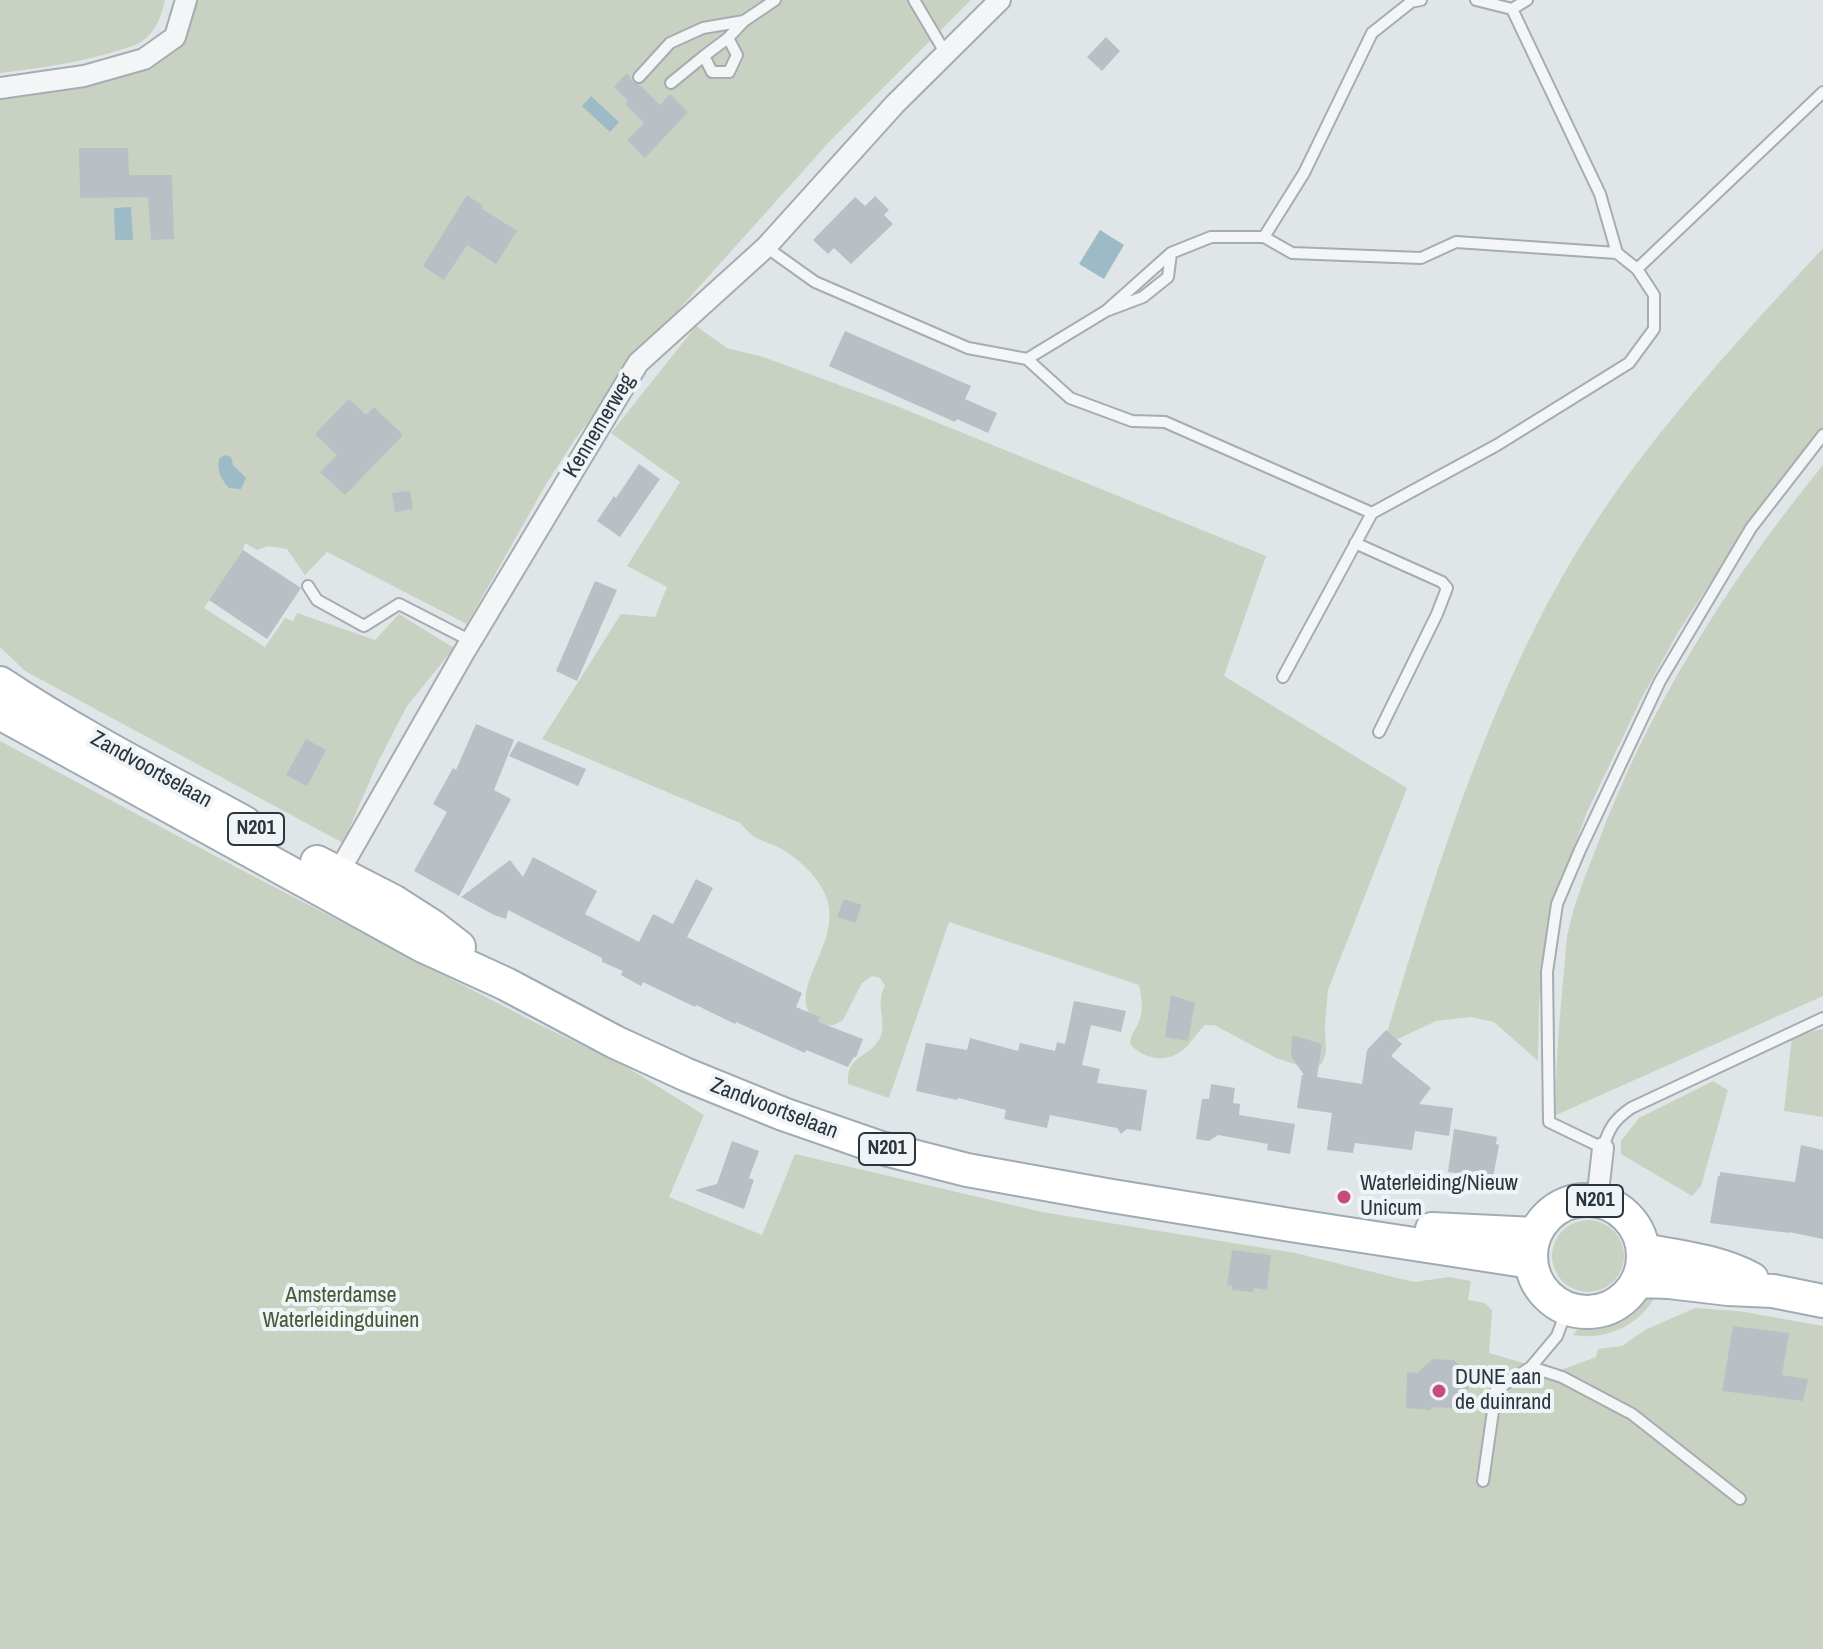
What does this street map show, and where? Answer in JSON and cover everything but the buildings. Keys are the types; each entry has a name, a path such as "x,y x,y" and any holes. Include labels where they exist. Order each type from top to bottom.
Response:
{"main road":[{"name":"Zandvoortselaan","path":"0,683 333,883"},
{"name":"Zandvoortselaan","path":"0,713 123,782 333,883 393,901 432,926 506,984 615,1042 783,1114 881,1148 967,1170 1106,1195 1297,1226 1533,1248"},
{"name":"N201","path":"1533,1248 1542,1222 1553,1211 1578,1201 1597,1201 1624,1214 1639,1235 1641,1265"},
{"path":"1533,1248 1536,1281 1543,1292 1567,1309 1586,1312 1608,1308 1621,1300 1641,1265 1669,1282 1773,1291 1823,1301"}],"street":[{"path":"0,88 84,76 144,59 175,37 186,0"},
{"name":"Kennemerweg","path":"333,883 471,641 638,363 766,247 895,104 1000,0"},
{"path":"1597,1201 1603,1148"}],"lane":[{"path":"671,83 728,38 744,21 775,0"},
{"path":"914,0 946,54"},
{"path":"1264,237 1304,173 1372,33 1411,2 1421,0"},
{"path":"1476,0 1512,9 1527,0"},
{"path":"1512,9 1600,194 1617,253"},
{"path":"639,77 670,43 703,28 744,21"},
{"path":"704,56 712,72 729,72 737,55 728,38"},
{"path":"1637,269 1823,92"},
{"path":"1027,359 1106,311 1143,297 1168,277 1171,253 1211,237 1264,237 1292,253 1421,258 1456,242 1617,253 1637,269 1654,295 1654,329 1629,363 1497,445 1372,513 1283,677"},
{"path":"766,247 815,282 954,342 968,348 1027,359 1070,398 1132,421 1165,422 1372,513"},
{"path":"1823,435 1751,528 1660,681 1557,904 1547,972 1549,1122 1603,1148 1618,1116 1631,1108 1823,1018"},
{"path":"1355,543 1442,582 1447,588 1379,732"},
{"path":"308,586 317,600 364,626 399,604 471,641"},
{"path":"1483,1481 1496,1390 1531,1367 1557,1336 1567,1309"},
{"path":"1531,1367 1562,1377 1632,1414 1740,1499"}],"green space":[{"path":"0,0 165,0 154,29 137,44 78,61 0,73"},
{"path":"185,0 971,0 830,141 664,326 575,439 467,624 327,552 305,575 287,549 268,546 257,550 245,543 204,608 265,647 285,618 293,621 297,613 375,640 399,614 454,648 407,706 378,762 343,843 25,671 0,647 0,94 159,51"},
{"path":"1823,248 1823,435 1719,569 1677,634 1640,701 1587,812 1550,926 1539,1003 1538,1061 1494,1022 1471,1017 1436,1021 1383,1046 1469,780 1524,651 1556,589 1591,529 1672,419"},
{"path":"696,326 727,348 763,357 894,405 1266,556 1224,676 1407,788 1328,990 1326,1053 1322,1063 1315,1068 1303,1067 1276,1058 1214,1025 1205,1025 1176,1054 1162,1058 1148,1056 1130,1044 1142,1011 1139,985 949,922 889,1098 848,1084 848,1074 854,1062 880,1038 881,997 885,986 880,978 872,976 862,983 843,1020 834,1025 823,1026 810,1014 806,997 808,984 824,943 830,914 827,899 813,875 792,856 756,838 740,823 542,739 621,614 655,617 667,587 627,566 680,482 611,433"},
{"path":"1823,465 1823,996 1556,1115 1568,932 1581,889 1618,794 1666,694 1694,646 1756,553"},
{"name":"Amsterdamse Waterleidingduinen","path":"0,741 534,1022 625,1066 704,1115 669,1197 762,1235 795,1154 1042,1212 1295,1253 1414,1282 1449,1277 1471,1281 1468,1300 1485,1303 1492,1310 1489,1353 1555,1372 1596,1357 1598,1349 1622,1346 1645,1330 1695,1308 1739,1311 1823,1326 1823,1649 0,1649"},
{"path":"1823,1029 1823,1117 1784,1111 1792,1036"},
{"path":"1713,1081 1728,1090 1701,1186 1692,1196 1621,1154 1621,1141 1639,1118"},
{"path":"1588,1220 1614,1230 1624,1256 1614,1282 1588,1292 1562,1282 1552,1256 1562,1230"},
{"path":"1658,1292 1643,1313 1623,1328 1599,1335 1573,1335 1582,1324 1612,1316 1638,1298"}],"water":[{"path":"591,96 619,122 610,132 582,106"},
{"path":"131,207 133,240 115,240 114,208"},
{"path":"1100,230 1124,245 1104,279 1079,264"},
{"path":"225,455 231,457 233,465 246,478 241,489 229,488 222,478 219,459"}],"place":[{"name":"Waterleiding/Nieuw Unicum","path":"1344,1197"},
{"name":"DUNE aan de duinrand","path":"1439,1391"}]}
